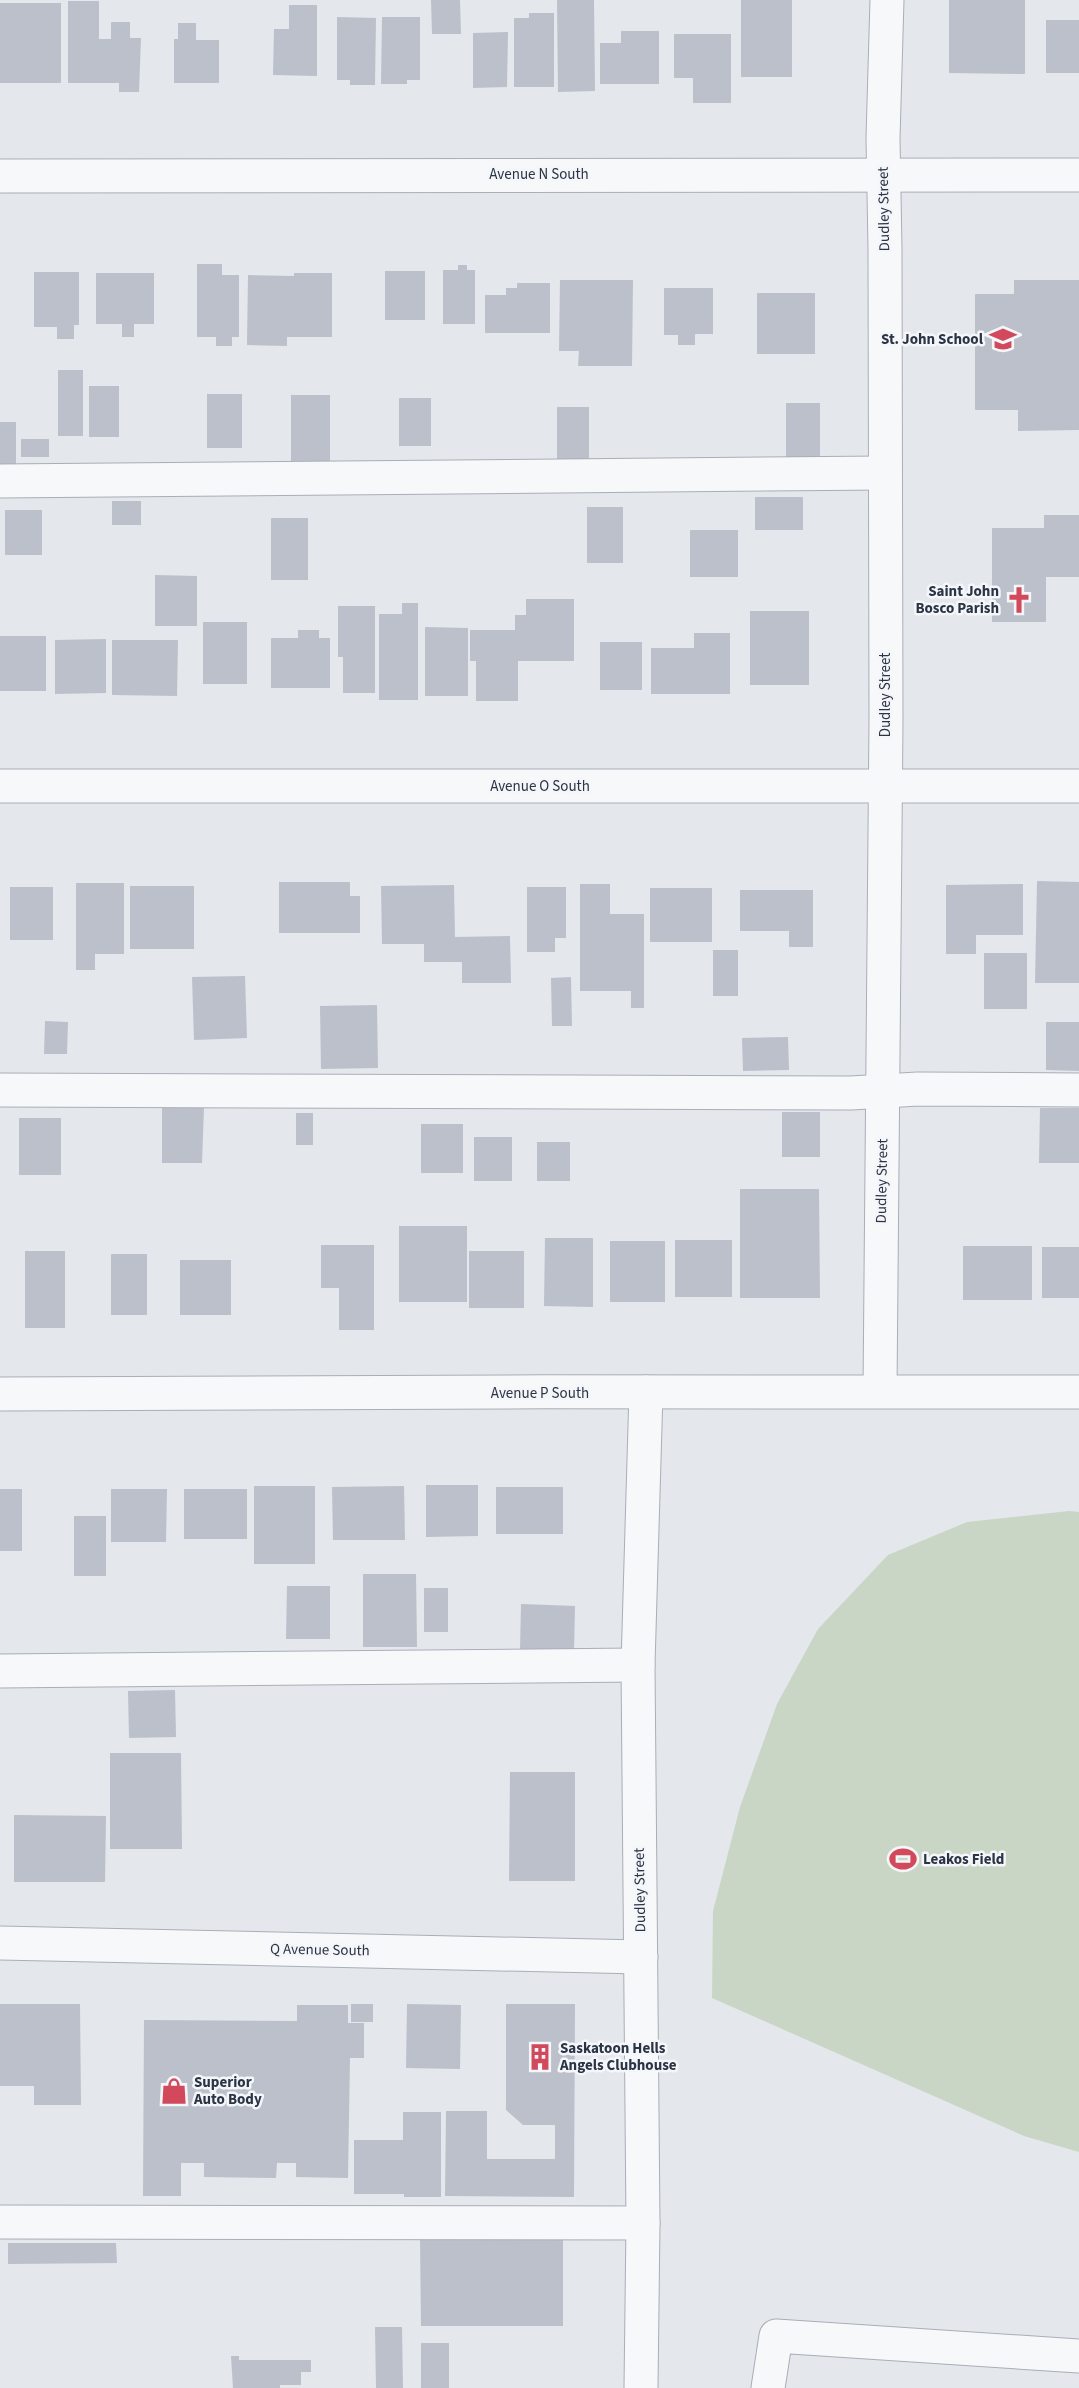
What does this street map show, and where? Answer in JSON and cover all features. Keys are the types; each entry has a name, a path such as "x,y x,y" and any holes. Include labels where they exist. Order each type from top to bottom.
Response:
{"street":[{"name":"Dudley Street","path":"880,1391 885,786 883,174 887,0"},
{"name":"Avenue N South","path":"0,176 1079,175"},
{"path":"0,481 885,473"},
{"name":"Avenue O South","path":"0,786 1079,786"},
{"path":"0,1090 839,1093 918,1089 1079,1090"},
{"name":"Dudley Street","path":"641,2388 643,2223 638,1665 646,1392"},
{"name":"Avenue P South","path":"0,1394 1079,1392"},
{"path":"0,1671 638,1665"},
{"name":"Q Avenue South","path":"0,1943 641,1957"},
{"path":"0,2222 643,2223"},
{"path":"768,2388 776,2336 1079,2356"}],"green space":[{"name":"Leakos Field","path":"1069,1511 1079,1512 1079,2152 1024,2136 712,1998 713,1911 740,1807 777,1704 818,1629 888,1555 967,1522"}],"building":[{"path":"431,0 460,0 461,34 432,34"},
{"path":"557,0 594,0 595,91 558,92"},
{"path":"741,0 792,0 792,77 741,77"},
{"path":"949,0 1025,0 1025,74 949,73"},
{"path":"68,1 99,1 99,39 111,39 111,22 130,22 130,38 141,38 139,92 119,92 119,83 68,83"},
{"path":"0,3 61,3 61,83 0,83"},
{"path":"289,5 317,5 317,76 273,75 274,29 289,29"},
{"path":"529,13 554,13 554,87 514,87 514,18 529,18"},
{"path":"337,17 376,18 375,85 350,85 350,80 337,80"},
{"path":"382,17 420,17 420,80 407,80 407,84 381,84"},
{"path":"1046,20 1079,20 1079,73 1046,73"},
{"path":"178,23 196,23 196,40 219,40 219,83 174,83 174,39 178,39"},
{"path":"621,31 659,31 659,84 600,84 600,43 621,43"},
{"path":"508,32 507,87 473,88 473,33"},
{"path":"674,34 731,34 731,103 693,103 693,78 674,78"},
{"path":"197,264 222,264 222,275 239,275 239,337 232,337 232,346 216,346 216,337 197,337"},
{"path":"458,265 467,265 467,270 475,270 475,324 443,324 443,270 458,270"},
{"path":"385,271 425,271 425,320 385,320"},
{"path":"34,272 79,272 79,325 74,325 74,339 57,339 57,327 34,327"},
{"path":"96,273 154,273 154,324 134,324 134,337 122,337 122,324 96,324"},
{"path":"294,273 332,273 332,337 287,337 287,346 247,345 248,275 294,276"},
{"path":"560,280 633,280 632,366 578,366 579,351 559,351"},
{"path":"1014,280 1079,280 1079,430 1018,431 1018,410 975,410 975,294 1014,294"},
{"path":"517,283 550,283 550,333 485,333 485,295 506,295 506,288 517,288"},
{"path":"664,288 713,288 713,334 695,334 695,345 678,345 678,335 664,335"},
{"path":"757,293 815,293 815,354 757,354"},
{"path":"58,370 83,370 83,436 58,436"},
{"path":"89,386 119,386 119,437 89,437"},
{"path":"207,394 242,394 242,448 207,448"},
{"path":"291,395 330,395 330,466 291,466"},
{"path":"399,398 431,398 431,446 399,446"},
{"path":"786,403 820,403 820,459 786,459"},
{"path":"557,407 589,407 589,465 557,465"},
{"path":"0,422 16,422 16,466 0,466"},
{"path":"21,439 49,439 49,457 21,457"},
{"path":"755,497 803,497 803,530 755,530"},
{"path":"112,501 141,501 141,525 112,525"},
{"path":"587,507 623,507 623,563 587,563"},
{"path":"5,510 42,510 42,555 5,555"},
{"name":"Saint John Bosco Parish","path":"1044,515 1079,515 1079,577 1046,577 1046,622 992,622 992,528 1044,528"},
{"path":"271,518 308,518 308,580 271,580"},
{"path":"690,530 738,530 738,577 690,577"},
{"path":"155,575 197,576 197,626 155,626"},
{"path":"526,599 574,599 574,661 518,661 518,701 476,701 476,661 470,661 470,630 515,630 515,615 526,615"},
{"path":"402,603 418,603 418,700 379,700 379,614 402,614"},
{"path":"338,606 375,606 375,693 343,693 343,657 338,657"},
{"path":"750,611 809,611 809,685 750,685"},
{"path":"203,622 247,622 247,684 203,684"},
{"path":"425,627 468,628 468,696 425,696"},
{"path":"298,630 319,630 319,638 330,638 330,688 271,688 271,638 298,638"},
{"path":"694,633 730,633 730,694 651,694 651,648 694,648"},
{"path":"0,636 46,636 46,691 0,691"},
{"path":"106,639 106,693 55,694 55,640"},
{"path":"112,640 178,640 177,696 112,695"},
{"path":"600,642 642,642 642,690 600,690"},
{"path":"1037,881 1079,882 1079,983 1035,983"},
{"path":"279,882 350,882 350,896 360,896 360,933 279,933"},
{"path":"76,883 124,883 124,954 95,954 95,970 76,970"},
{"path":"580,884 610,884 610,914 644,914 644,1008 631,1008 631,991 580,991"},
{"path":"1023,884 1023,935 976,935 976,954 946,954 946,885"},
{"path":"454,885 455,937 510,936 511,983 462,983 462,962 424,962 424,944 382,944 381,886"},
{"path":"130,886 194,886 194,949 130,949"},
{"path":"10,887 53,887 53,940 10,940"},
{"path":"527,887 566,887 566,938 555,938 555,952 527,952"},
{"path":"650,888 712,888 712,942 650,942"},
{"path":"740,890 813,890 813,947 789,947 789,931 740,931"},
{"path":"713,950 738,950 738,996 713,996"},
{"path":"984,953 1027,953 1027,1009 984,1009"},
{"path":"245,976 247,1038 194,1040 192,977"},
{"path":"571,977 572,1026 552,1026 551,978"},
{"path":"377,1005 378,1068 321,1069 320,1006"},
{"path":"45,1021 68,1022 67,1054 44,1054"},
{"path":"1046,1022 1079,1022 1079,1071 1046,1070"},
{"path":"788,1037 789,1070 743,1071 742,1038"},
{"path":"162,1106 204,1107 202,1163 162,1163"},
{"path":"1040,1108 1079,1108 1079,1163 1039,1163"},
{"path":"782,1112 820,1112 820,1157 782,1157"},
{"path":"296,1113 313,1113 313,1145 296,1145"},
{"path":"19,1118 61,1118 61,1175 19,1175"},
{"path":"421,1124 463,1124 463,1173 421,1173"},
{"path":"474,1137 512,1137 512,1181 474,1181"},
{"path":"537,1142 570,1142 570,1181 537,1181"},
{"path":"740,1189 819,1189 820,1298 740,1298"},
{"path":"399,1226 467,1226 467,1302 399,1302"},
{"path":"545,1238 593,1238 593,1307 544,1306"},
{"path":"675,1240 732,1240 732,1297 675,1297"},
{"path":"610,1241 665,1241 665,1302 610,1302"},
{"path":"321,1245 374,1245 374,1330 339,1330 339,1288 321,1288"},
{"path":"963,1246 1032,1246 1032,1300 963,1300"},
{"path":"1042,1247 1079,1247 1079,1298 1042,1298"},
{"path":"25,1251 65,1251 65,1328 25,1328"},
{"path":"469,1251 524,1251 524,1308 469,1308"},
{"path":"111,1254 147,1254 147,1315 111,1315"},
{"path":"180,1260 231,1260 231,1315 180,1315"},
{"path":"426,1485 478,1485 478,1536 426,1537"},
{"path":"254,1486 315,1486 315,1564 254,1564"},
{"path":"404,1486 405,1540 333,1540 332,1487"},
{"path":"496,1487 563,1487 563,1534 496,1534"},
{"path":"0,1489 22,1489 22,1551 0,1551"},
{"path":"111,1489 167,1489 166,1542 111,1542"},
{"path":"184,1489 247,1489 247,1539 184,1539"},
{"path":"74,1516 106,1516 106,1576 74,1576"},
{"path":"363,1574 416,1574 417,1647 363,1647"},
{"path":"287,1586 330,1586 330,1639 286,1639"},
{"path":"424,1588 448,1588 448,1632 424,1632"},
{"path":"521,1604 575,1606 574,1652 520,1651"},
{"path":"175,1690 176,1737 129,1738 128,1691"},
{"path":"110,1753 181,1753 182,1849 110,1849"},
{"path":"510,1772 575,1772 575,1881 509,1881"},
{"path":"14,1815 106,1816 105,1882 14,1882"},
{"path":"0,2004 80,2004 81,2105 34,2105 34,2086 0,2086"},
{"path":"351,2004 373,2004 373,2022 351,2022"},
{"path":"407,2004 461,2005 460,2069 406,2068"},
{"name":"Saskatoon Hells Angels Clubhouse","path":"506,2004 575,2004 574,2197 445,2196 446,2111 487,2111 487,2159 555,2159 555,2125 523,2125 506,2110"},
{"path":"297,2005 348,2005 348,2023 364,2023 364,2058 350,2058 348,2178 296,2177 296,2163 277,2163 276,2178 204,2177 204,2163 181,2163 181,2196 143,2196 144,2020 297,2021"},
{"path":"403,2112 441,2112 441,2197 354,2194 354,2140 403,2140"},
{"path":"420,2236 563,2236 563,2326 421,2326"},
{"path":"8,2243 116,2243 117,2263 8,2264"},
{"path":"375,2327 402,2327 403,2388 376,2388"},
{"path":"421,2343 449,2343 449,2388 421,2388"},
{"path":"231,2356 239,2356 239,2360 311,2360 311,2372 301,2372 301,2385 280,2385 280,2388 233,2388"}],"place":[{"name":"St. John School","path":"1003,339"},
{"name":"Saint John Bosco Parish","path":"1019,600"},
{"name":"Leakos Field","path":"903,1859"},
{"name":"Saskatoon Hells Angels Clubhouse","path":"540,2057"},
{"name":"Superior Auto Body","path":"174,2091"}]}
